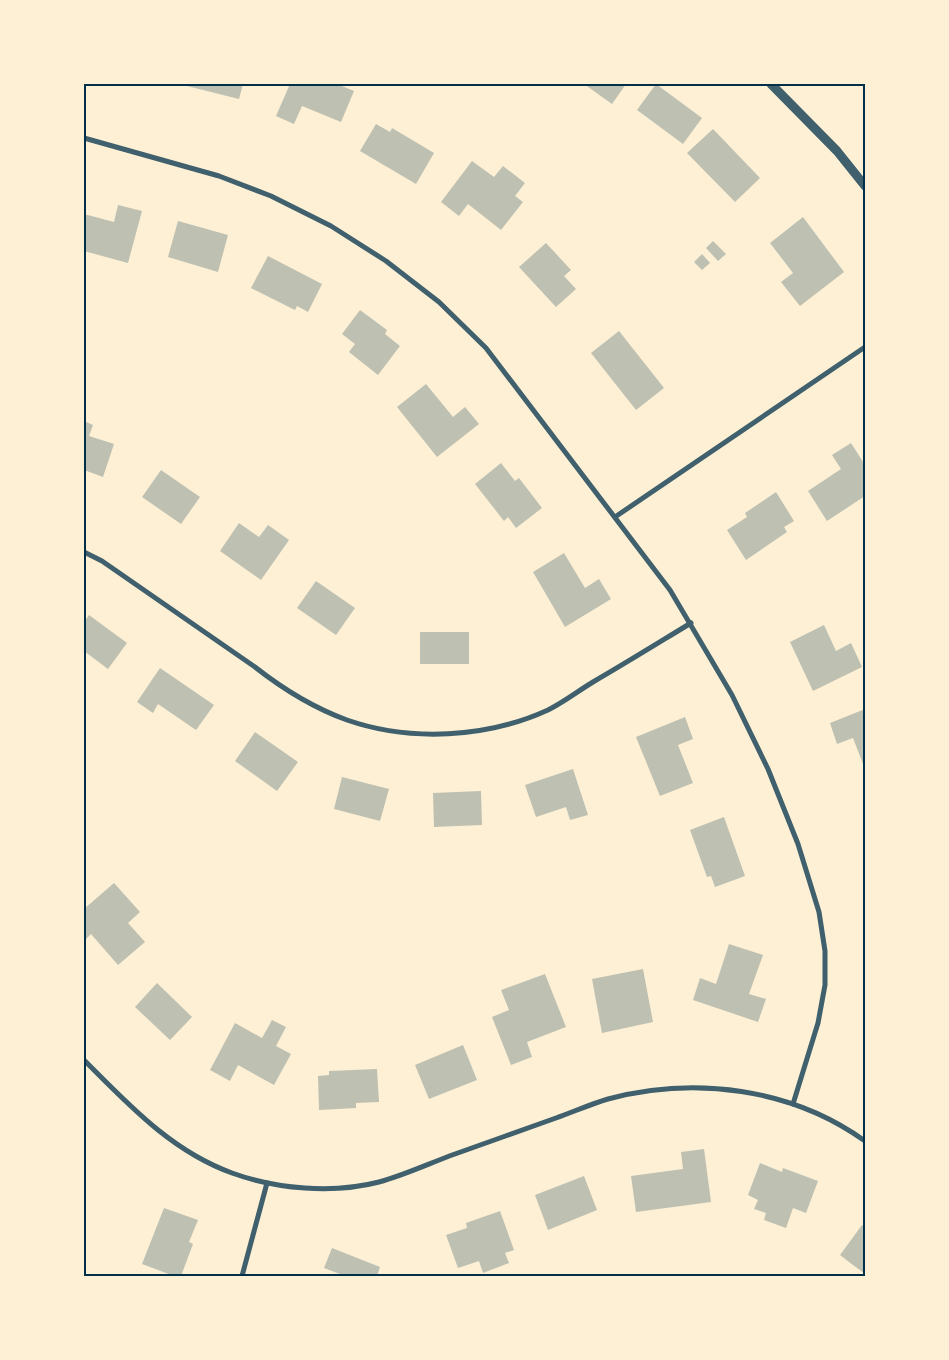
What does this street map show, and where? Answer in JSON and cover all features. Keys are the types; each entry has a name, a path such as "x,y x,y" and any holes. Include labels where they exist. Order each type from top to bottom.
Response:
{"street":[{"path":"771,84 837,151 865,186"},
{"path":"84,138 220,176 271,196 330,226 386,261 439,302 486,348 670,590 732,695 768,768 798,844 819,912 825,951 825,985 818,1024 793,1104"},
{"path":"614,517 865,347"},
{"path":"84,552 102,561 276,683 308,703 348,720 423,734 466,732 508,724 548,710 691,623"},
{"path":"84,1060 144,1120 163,1136 194,1156 231,1173 267,1183 297,1187 338,1188 378,1182 607,1099 660,1089 703,1087 750,1092 793,1104 810,1111 853,1132 865,1141"},
{"path":"242,1276 267,1183"}],"building":[{"path":"179,84 243,84 239,99"},
{"path":"290,84 337,84 354,91 341,122 302,106 294,124 276,116"},
{"path":"584,84 626,84 612,104"},
{"path":"656,84 702,118 683,144 637,110"},
{"path":"376,124 390,132 392,128 434,153 416,184 360,151"},
{"path":"713,129 760,178 735,202 687,153"},
{"path":"472,161 494,177 503,166 525,183 515,196 523,202 501,230 468,204 459,216 441,202"},
{"path":"118,205 142,211 128,263 84,251 84,214 114,222"},
{"path":"803,217 844,272 800,306 781,282 793,273 770,243"},
{"path":"178,221 228,235 218,272 168,257"},
{"path":"713,241 726,254 718,261 706,248"},
{"path":"546,243 571,270 564,276 576,289 556,307 519,267"},
{"path":"702,254 710,263 702,270 694,262"},
{"path":"268,256 322,284 308,312 297,306 295,310 251,288"},
{"path":"360,310 387,330 385,334 400,346 378,375 349,352 355,344 342,334"},
{"path":"619,331 664,388 636,410 591,353"},
{"path":"426,384 453,417 465,407 479,424 437,457 397,407"},
{"path":"84,421 93,425 89,436 114,444 103,477 84,470"},
{"path":"851,443 865,465 865,496 827,521 808,491 841,469 832,455"},
{"path":"501,463 515,481 519,478 542,508 516,528 508,517 504,521 475,484"},
{"path":"161,470 200,497 181,524 142,497"},
{"path":"776,492 794,521 784,527 787,532 746,560 727,530 747,517 745,513"},
{"path":"239,523 259,537 268,525 289,540 261,580 220,551"},
{"path":"564,553 585,588 599,579 611,599 565,627 533,572"},
{"path":"316,581 355,608 336,635 297,608"},
{"path":"89,615 127,643 108,669 84,651 84,622"},
{"path":"824,625 836,651 851,643 862,667 813,691 790,642"},
{"path":"420,632 469,632 469,664 420,664"},
{"path":"160,668 214,705 196,730 158,704 153,713 137,702"},
{"path":"865,709 865,769 853,738 837,744 830,723"},
{"path":"685,717 693,739 678,745 693,783 660,796 636,737"},
{"path":"255,732 298,762 277,791 235,761"},
{"path":"573,769 588,815 570,820 566,807 536,817 525,785"},
{"path":"342,777 389,789 380,821 334,809"},
{"path":"481,791 482,825 434,827 433,793"},
{"path":"724,817 745,876 715,887 711,876 707,877 690,830"},
{"path":"114,883 140,912 128,923 145,942 118,965 91,934 84,941 84,909"},
{"path":"729,944 763,955 749,994 766,999 758,1022 693,1000 700,978 716,984"},
{"path":"643,969 653,1022 602,1033 592,979"},
{"path":"545,974 566,1027 527,1042 532,1057 511,1065 492,1017 509,1010 501,990"},
{"path":"157,983 192,1017 170,1040 135,1007"},
{"path":"272,1020 286,1027 276,1046 291,1054 274,1085 238,1065 230,1081 210,1070 235,1023 262,1038"},
{"path":"463,1045 477,1080 429,1099 415,1065"},
{"path":"377,1069 379,1102 356,1103 356,1108 319,1110 318,1076 329,1075 329,1071"},
{"path":"704,1149 711,1202 636,1212 631,1176 683,1169 681,1152"},
{"path":"760,1163 782,1172 783,1168 818,1181 806,1213 793,1208 786,1228 764,1220 766,1213 754,1209 758,1200 748,1195"},
{"path":"584,1176 597,1210 548,1230 535,1195"},
{"path":"164,1208 198,1220 189,1242 193,1244 181,1276 174,1276 142,1264"},
{"path":"500,1211 514,1250 505,1253 509,1263 483,1273 479,1261 458,1268 446,1235 467,1228 466,1223"},
{"path":"862,1225 865,1228 865,1274 840,1255"},
{"path":"332,1248 380,1267 377,1276 339,1276 340,1274 324,1268"}]}
